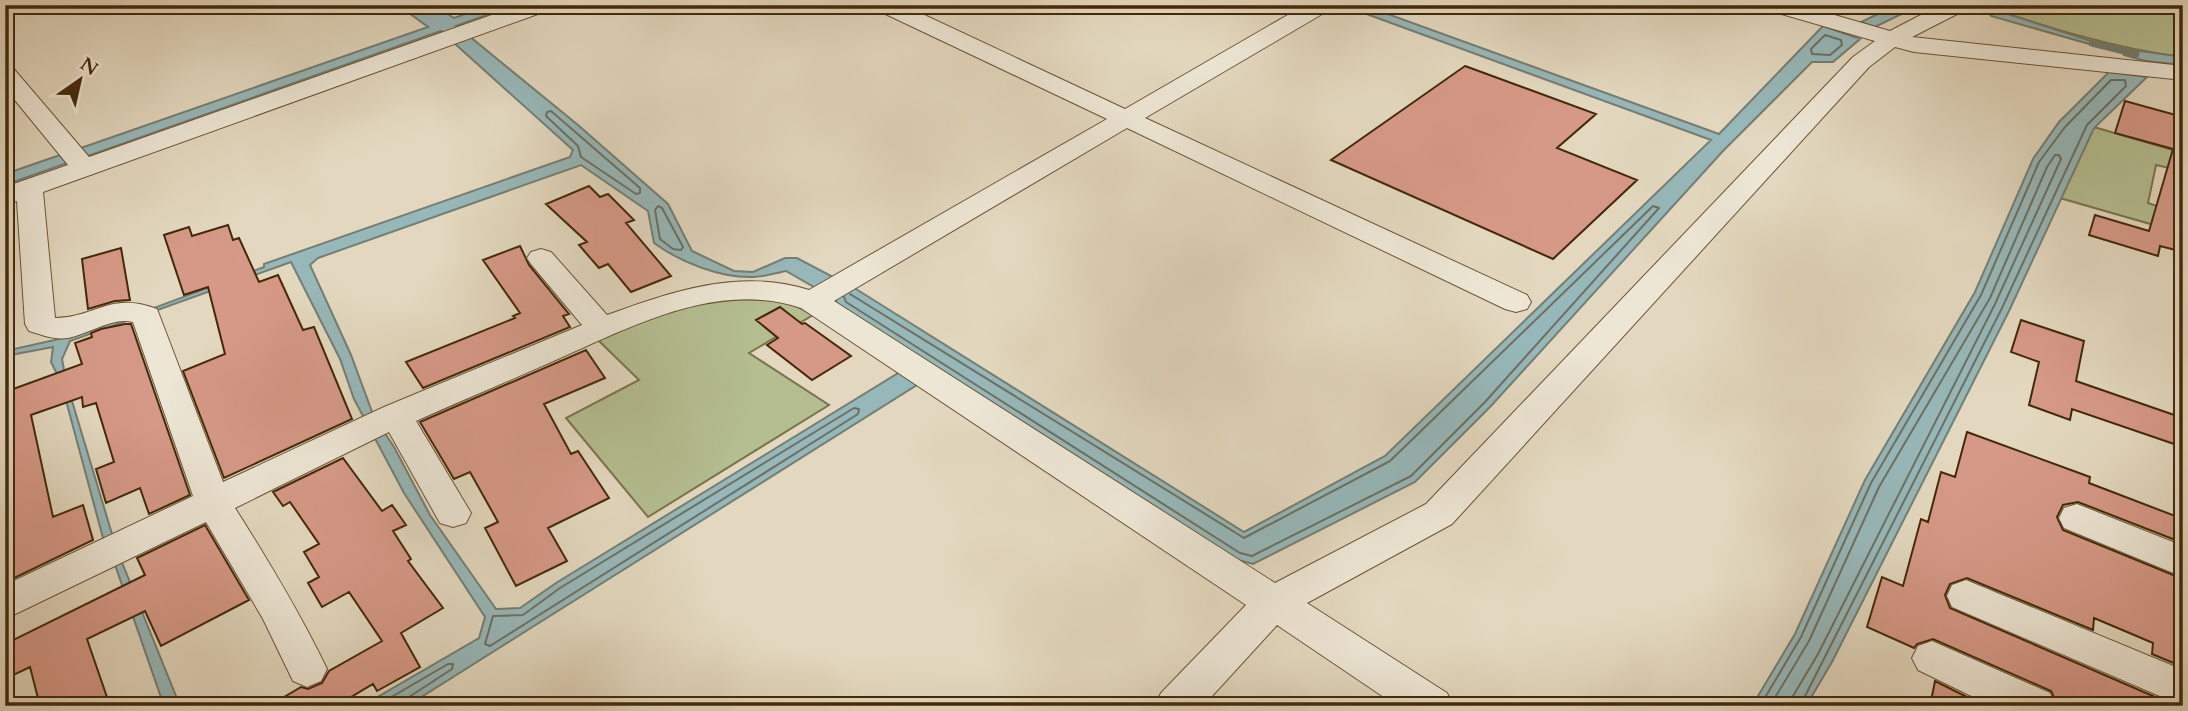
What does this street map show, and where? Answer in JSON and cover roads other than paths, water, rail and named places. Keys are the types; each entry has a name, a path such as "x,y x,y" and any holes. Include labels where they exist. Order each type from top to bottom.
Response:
{"street":[{"path":"307,669 278,610 213,502 146,316 137,310 120,312 69,329 51,329 40,324 17,192 77,160 541,5"},
{"path":"885,5 1516,302"},
{"path":"5,603 381,422 601,328 679,299 742,289 829,291 1321,5"},
{"path":"1776,5 1890,40 1947,49 2183,73"},
{"path":"1176,706 1273,603 1439,514 1861,62 1890,40 1957,5"},
{"path":"5,73 77,160"},
{"path":"541,258 601,328"},
{"path":"829,291 1273,603 1432,706"},
{"path":"381,422 453,513"},
{"path":"2077,518 2183,562"},
{"path":"1966,596 2183,689"},
{"path":"1932,658 2035,706"}],"water":[{"path":"398,5 434,5 454,18 492,5 515,5 456,26 460,30 446,35 441,31 85,157 78,149 428,27"},
{"path":"1342,5 1363,5 1719,134 1823,26 1860,39 1833,62 1812,62 1723,151 1490,407 1415,482 1253,564 1238,560 836,304 837,295 814,287 786,271 757,277 727,275 701,268 664,250 654,243 648,211 581,165 318,258 310,265 351,355 374,417 394,447 430,515 496,609 520,608 556,583 900,372 920,383 407,706 362,706 479,638 485,617 404,493 354,399 340,359 291,262 152,312 151,309 264,267 264,264 570,157 573,150 453,42 469,36 578,125 668,204 692,251 734,271 753,272 785,258 797,258 856,289 1244,532 1385,456 1711,140"},
{"path":"1896,5 1920,5 1875,27 1861,22"},
{"path":"1986,7 2103,43 2100,47 1991,16"},
{"path":"2126,49 2183,57 2183,65 2146,61 2124,55"},
{"path":"2109,72 2147,77 2094,128 2009,311 1832,662 1806,706 1752,706 1795,634 1865,480 1975,292 2033,159 2059,122"},
{"path":"60,155 67,163 5,185 5,174"},
{"path":"131,316 132,319 70,341 62,359 66,381 115,544 106,549 61,382 51,362 53,347 5,356 5,351 77,335"},
{"path":"119,555 180,706 164,706 112,556"}],"waterway":[{"path":"2092,43 2136,54"}]}
